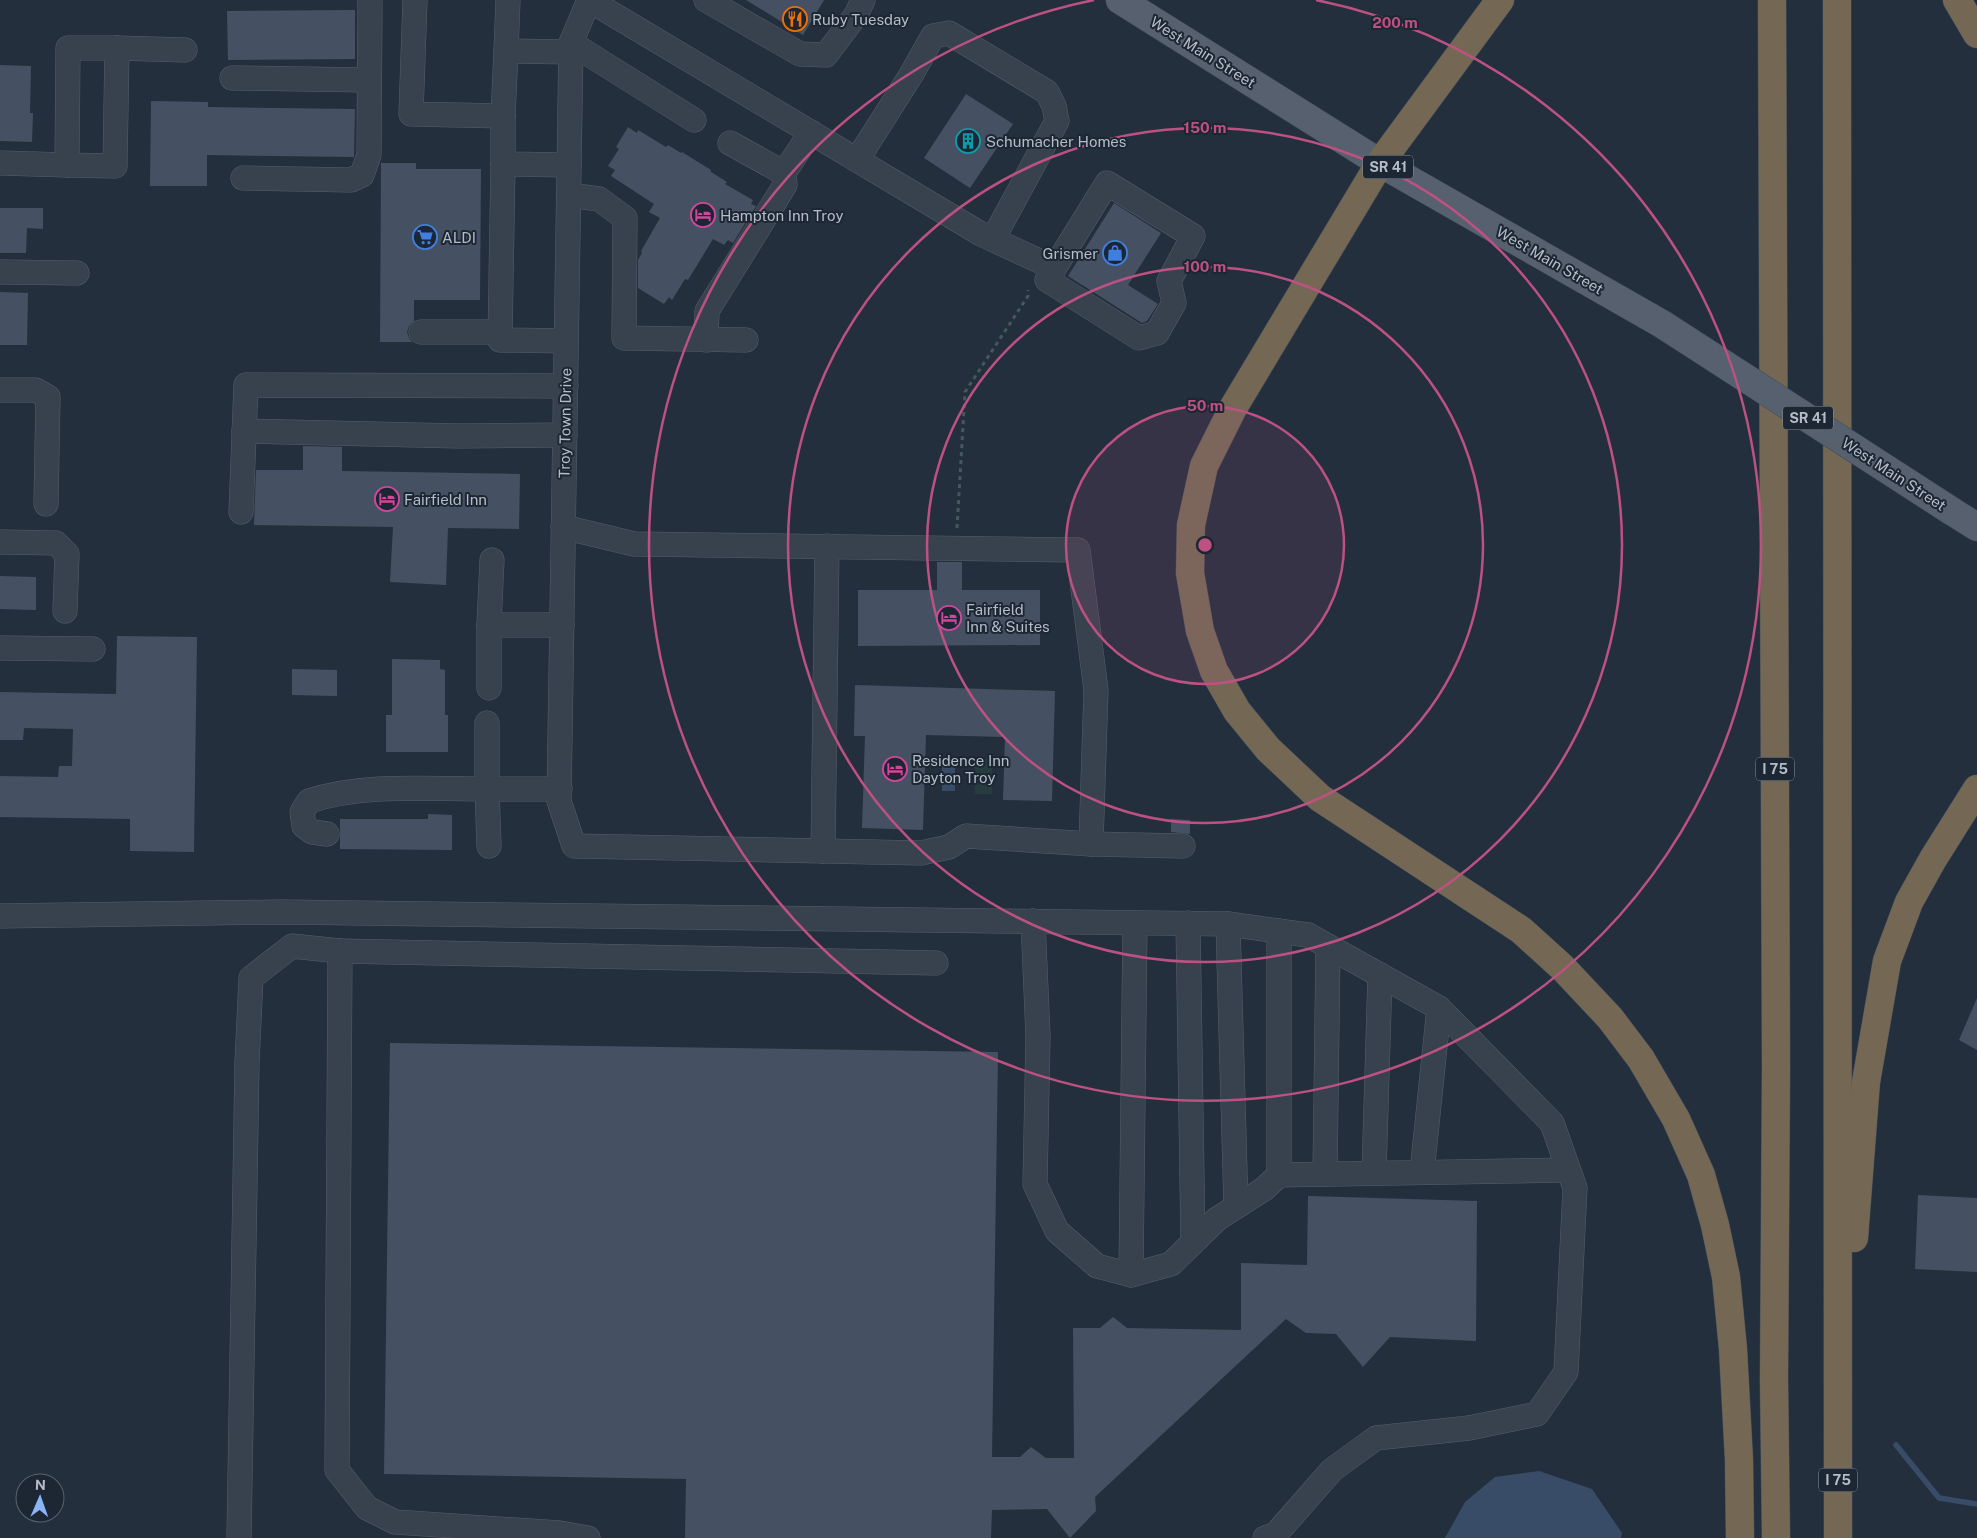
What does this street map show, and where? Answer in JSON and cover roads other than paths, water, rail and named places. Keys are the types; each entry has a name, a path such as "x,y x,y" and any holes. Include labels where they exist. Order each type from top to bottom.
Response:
{"highway":[{"path":"1500,0 1380,163 1233,408 1204,466 1191,525 1190,573 1200,630 1214,672 1237,712 1268,749 1320,798 1521,930 1563,968 1610,1018 1646,1068 1676,1119 1701,1175 1715,1225 1726,1277 1734,1358 1739,1460 1740,1538"},
{"name":"I 75","path":"1772,0 1776,1068 1774,1369 1776,1538"},
{"name":"I 75","path":"1837,0 1838,1538"},
{"path":"1957,0 1977,34"},
{"path":"1838,1422 1866,1082 1886,961 1910,902 1933,859 1977,789"}],"main road":[{"name":"West Main Street","path":"1120,0 1380,163 1662,324 1977,527"}],"street":[{"path":"243,178 351,180 362,175 369,156 370,0"},
{"path":"415,0 411,114 503,116"},
{"path":"508,0 503,116 500,340 566,341"},
{"path":"589,0 993,239 1054,268"},
{"name":"Troy Town Drive","path":"589,0 571,48 559,801 574,846 822,851"},
{"path":"706,0 800,54 826,55 856,15 863,0"},
{"path":"857,160 911,75 933,36 949,33 1047,92 1054,106 1057,122 993,239"},
{"path":"67,165 68,48 185,50"},
{"path":"0,163 115,166 117,48"},
{"path":"506,51 571,48 694,120"},
{"path":"232,78 369,80"},
{"path":"706,340 707,311 785,186 784,173 811,132"},
{"path":"730,143 784,173"},
{"path":"502,164 569,165"},
{"path":"1107,182 1193,236 1170,281 1174,303 1157,332 1139,338 1047,280 1054,268 1107,182"},
{"path":"569,195 599,199 625,218 624,338 746,340"},
{"path":"0,272 78,273"},
{"path":"421,332 500,332"},
{"path":"241,512 246,385 566,386"},
{"path":"0,390 36,390 48,397 46,504"},
{"path":"244,431 410,436 565,435"},
{"path":"564,527 634,544 1078,550 1096,690 1091,844"},
{"path":"0,542 56,543 67,554 65,611"},
{"path":"827,546 822,851 921,853 949,847 966,836 1091,844 1183,846"},
{"path":"489,688 492,560"},
{"path":"489,626 562,625"},
{"path":"0,648 93,649"},
{"path":"487,723 488,846"},
{"path":"327,834 312,832 304,826 302,812 309,801 328,795 354,791 560,789"},
{"path":"0,916 281,912 1188,923 1228,924 1308,935 1439,1008 1552,1123 1574,1188 1566,1372 1537,1414 1469,1428 1376,1438 1332,1470 1276,1534 1265,1538"},
{"path":"1033,921 1038,1036 1035,1184 1057,1231 1097,1266 1131,1275 1171,1264 1217,1219 1264,1189 1279,1175 1568,1170"},
{"path":"1131,1275 1136,923"},
{"path":"1188,923 1193,1242"},
{"path":"1228,924 1236,1206"},
{"path":"1279,931 1279,1175"},
{"path":"239,1538 247,1063 251,978 292,946 340,951 936,963"},
{"path":"1325,1174 1328,946"},
{"path":"340,951 337,1470 367,1508 395,1522 560,1534 588,1538"},
{"path":"1374,1173 1380,975"},
{"path":"1422,1172 1439,1008"}],"water":[{"path":"942,757 957,758 955,759 955,791 942,791"},
{"path":"1539,1471 1592,1489 1622,1533 1621,1538 1445,1538 1465,1502 1495,1477"}],"waterway":[{"path":"1896,1445 1939,1498 1977,1504"}],"place":[{"name":"Ruby Tuesday","path":"795,19"},
{"name":"Schumacher Homes","path":"968,141"},
{"name":"Hampton Inn Troy","path":"703,215"},
{"name":"ALDI","path":"425,237"},
{"name":"Grismer","path":"1115,253"},
{"name":"Fairfield Inn","path":"387,499"},
{"name":"Fairfield Inn & Suites","path":"949,618"},
{"name":"Residence Inn Dayton Troy","path":"895,769"}]}
